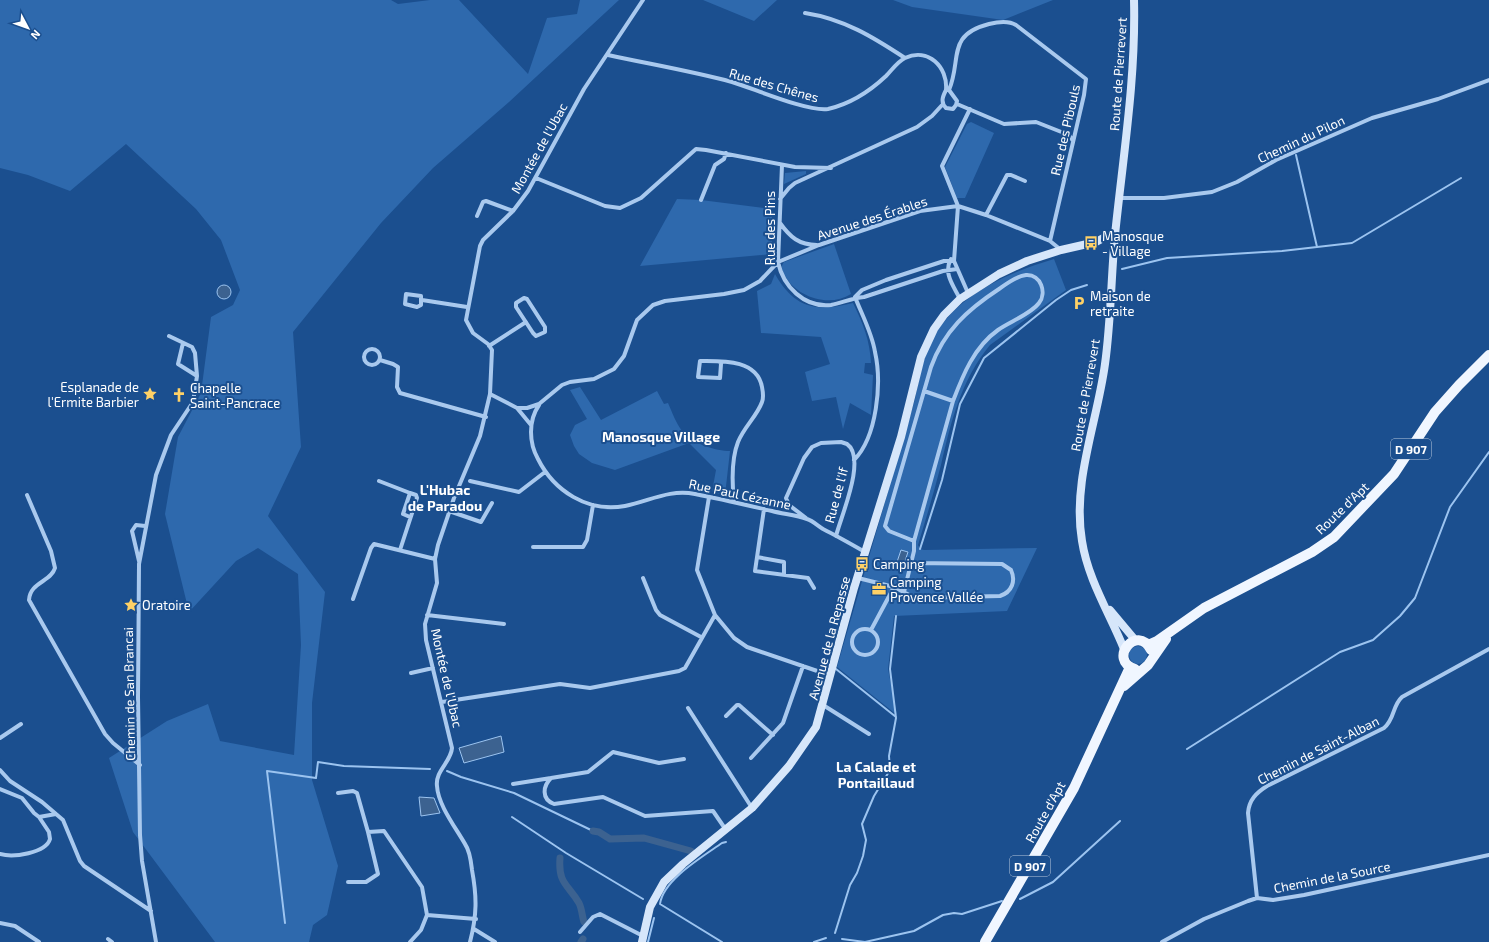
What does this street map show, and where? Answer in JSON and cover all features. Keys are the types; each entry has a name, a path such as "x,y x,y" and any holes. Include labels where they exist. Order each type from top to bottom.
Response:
{"main road":[{"name":"Route d'Apt","path":"1148,645 1157,641 1204,608 1312,552 1334,537 1385,485 1404,462 1435,412 1489,355"},
{"name":"Route d'Apt","path":"1152,657 1172,631"},
{"path":"1136,640 1145,642 1148,645 1152,657 1145,668 1137,669 1130,667 1124,661 1124,649 1127,645 1136,640"},
{"name":"Route d'Apt","path":"985,942 1074,788 1130,667"},
{"name":"Route d'Apt","path":"1119,690 1145,668"}],"street":[{"name":"Montée de l'Ubac","path":"470,942 476,919 476,897 469,853 445,810 437,789 438,775 452,750 425,632 427,615 436,589 435,559 449,511 474,452 486,417 490,394 493,357 489,346 473,333 468,326 466,320 467,307 481,244 513,212 536,178 572,110 643,0"},
{"name":"Route de Pierrevert","path":"1124,649 1086,560 1082,541 1080,507 1083,474 1102,384 1107,351 1112,238 1120,198 1134,38 1134,0"},
{"path":"806,13 824,16 855,27 880,40 905,58 918,56 928,58 936,62 945,74 948,90 956,98 957,104"},
{"name":"Rue des Pibouls","path":"948,90 953,81 956,56 960,44 966,34 975,28 1006,22 1013,23 1086,79 1084,95 1050,241"},
{"name":"Rue des Chênes","path":"608,55 731,82 805,106 822,109 847,102 869,90 905,58"},
{"name":"Chemin du Pilon","path":"1120,198 1164,198 1212,192 1237,182 1276,160 1366,121 1386,113 1438,99 1489,80"},
{"path":"948,90 942,99 943,104 946,108 950,109 957,104"},
{"path":"780,199 791,186 917,126 932,116 943,104"},
{"path":"957,104 1004,124 1037,122 1069,135 1073,142"},
{"path":"960,299 946,270 952,261 954,253 958,206 942,166 970,109"},
{"path":"536,178 605,206 620,208 642,198 693,150 704,149 782,165 831,168"},
{"path":"701,200 715,165 724,159 726,153"},
{"name":"Rue des Pins","path":"782,165 778,262 781,274 786,284 805,300 815,304 830,305 855,297 864,297 946,270 957,270"},
{"path":"809,167 812,176"},
{"path":"986,215 1007,175 1011,175 1025,181"},
{"path":"477,216 483,202 486,201 513,212"},
{"name":"Avenue des Érables","path":"778,262 819,245 920,211 958,206 986,215 1050,241 1061,250"},
{"path":"780,223 787,233 798,242 819,245"},
{"name":"Avenue de la Repasse","path":"642,939 650,907 664,882 683,864 752,808 773,786 808,740 817,724 858,578 901,437 923,350 939,322 960,299 968,293 1013,267 1061,250 1112,238"},
{"path":"952,261 968,293"},
{"name":"Rue des Pins","path":"855,297 864,289 952,261"},
{"path":"517,408 527,408 540,404 562,385 568,382 594,379 614,369 624,356 637,320 651,307 665,301 724,294 744,290 760,281 778,262"},
{"path":"904,592 912,563 914,541 953,401 965,371 982,346 998,330 1039,303 1043,290 1035,277 1026,275 1008,283 973,306 961,317 949,332 937,352 924,391 885,526 889,531 914,541"},
{"path":"422,300 421,305 417,307 404,303 405,295 407,294 421,296 422,300 467,307"},
{"path":"854,460 866,442 875,413 877,364 875,351 855,297"},
{"path":"524,298 527,299 546,330 542,334 536,336 526,322 515,305 524,298"},
{"path":"489,346 526,322"},
{"name":"Chemin de San Brancai","path":"156,942 141,850 138,697 139,564 145,526 159,466 171,435 191,406 195,396 197,376 195,353 192,347 168,336"},
{"path":"183,343 178,364 197,376"},
{"path":"374,349 380,354 380,360 377,364 370,366 365,361 364,354 368,350 374,349"},
{"path":"380,360 393,364 398,368 397,387 400,393 486,417"},
{"path":"720,362 720,378 698,377 700,361 726,362 742,364 754,371 761,382 763,394 761,405 744,431 737,445 732,472 734,502"},
{"path":"924,391 953,401"},
{"path":"490,394 517,408 531,425"},
{"name":"Rue Paul Cézanne","path":"540,404 533,414 531,425 533,448 545,472 567,493 578,500 593,505 611,507 625,506 677,492 709,497 808,520 866,552"},
{"name":"Rue de l'If","path":"808,520 789,505 786,498 807,452 818,444 841,442 850,447 854,460 853,478 836,536"},
{"path":"470,481 519,492 545,472"},
{"path":"379,481 416,495 417,498 400,550"},
{"path":"410,493 403,514 410,517"},
{"path":"27,495 51,552 55,568 51,576 35,587 30,593 29,600 105,734 112,743 140,765"},
{"path":"709,497 697,570 715,615 734,638 747,647 830,675"},
{"path":"449,511 481,522 492,503"},
{"path":"533,546 583,547 587,540 593,505"},
{"path":"764,509 755,571 809,579 814,588"},
{"path":"139,564 132,531 136,525 145,526"},
{"path":"353,599 373,545 435,559"},
{"path":"757,557 784,562 786,564 784,575"},
{"path":"858,578 894,587 915,598 997,597 1009,591 1013,584 1011,570 1002,564 912,563"},
{"path":"643,578 660,615 701,637"},
{"path":"871,630 894,587"},
{"name":"Route de Pierrevert","path":"1102,598 1136,640"},
{"path":"427,615 504,624"},
{"path":"442,702 560,684 587,688 681,671 686,666 701,637 715,615"},
{"path":"863,629 871,630 877,636 877,648 866,655 858,653 853,647 854,635 863,629"},
{"name":"Chemin de Saint-Alban","path":"1257,898 1248,813 1249,805 1254,796 1267,786 1384,728 1391,721 1396,704 1402,696 1489,649"},
{"path":"751,758 783,723 803,666"},
{"path":"411,673 433,668"},
{"path":"823,704 869,734"},
{"path":"726,716 736,705 739,705 773,735"},
{"path":"688,708 752,808"},
{"path":"0,738 21,724"},
{"path":"513,784 588,772 613,752 659,763 684,759"},
{"path":"0,770 10,781 56,814 66,824 77,854 84,866 152,912"},
{"path":"551,778 547,782 544,791 546,798 552,804 603,797 644,816 713,811 726,830"},
{"path":"0,789 22,798 39,817 50,834 50,839 47,845 37,851 8,855 0,854"},
{"path":"338,793 353,791 358,794 378,874 366,882 348,882"},
{"path":"39,817 56,814"},
{"path":"368,832 381,830 386,833 421,884 427,915 421,930 410,942"},
{"name":"Chemin de la Source","path":"1162,942 1204,920 1257,898 1272,900 1296,896 1489,855"},
{"path":"580,932 594,916 600,914 642,939"},
{"path":"427,915 476,919"},
{"path":"0,923 14,926 39,942"},
{"path":"474,929 495,942"}],"shaded area":[{"path":"0,0 391,0 398,4 430,0 459,0 528,74 547,18 577,14 580,0 619,0 509,102 433,168 381,223 293,332 301,447 268,516 325,592 312,703 312,780 338,866 327,915 313,925 309,942 215,942 133,832 109,758 167,721 208,704 220,741 294,755 301,645 298,574 258,548 236,561 189,612 165,514 178,437 201,393 211,317 233,305 240,290 221,240 196,209 126,144 70,191 28,175 0,168"},
{"path":"703,0 777,0 754,21"},
{"path":"893,0 1053,0 1003,20 912,7"},
{"path":"971,122 994,133 965,198 957,198 945,167 967,124"},
{"path":"806,171 806,174 784,184 785,173"},
{"path":"677,199 701,200 772,209 772,254 640,266"},
{"path":"834,244 851,294 833,300 824,300 805,295 797,290 782,271 784,262"},
{"path":"1054,259 1066,290 990,345 980,358 964,387 953,417 936,485 918,545 920,549 924,550 1037,548 1007,611 894,616 888,669 897,715 837,667 915,399 927,351 936,333 948,317 979,291 1016,272"},
{"path":"775,274 790,295 808,305 828,307 853,303 868,340 871,363 865,363 864,373 873,375 871,415 850,403 843,429 836,397 812,401 805,372 830,364 821,337 761,333 757,291 771,284"},
{"path":"224,285 229,287 231,292 229,297 224,299 219,297 217,292 219,287"},
{"path":"580,387 601,420 657,391 664,404 668,403 678,425 686,436 704,446 718,450 730,451 725,495 712,492 716,470 689,443 615,470 592,463 579,454 570,435 575,425 587,419 570,390"},
{"path":"901,550 908,552 902,570 895,568"},
{"path":"1138,646 1144,649 1147,655 1144,661 1138,664 1132,661 1129,655 1132,649"},
{"path":"501,736 504,752 464,763 459,748"},
{"path":"419,797 434,798 440,813 421,816"}],"waterway":[{"path":"1296,155 1317,247"},
{"path":"1122,269 1167,258 1282,251 1352,243 1461,178"},
{"path":"920,549 942,480 960,404 984,358 1056,300 1071,290 1087,285"},
{"path":"1187,749 1340,652 1373,640 1400,616 1415,598 1450,507 1489,452"},
{"path":"835,933 850,885 857,873 863,856 866,840 862,824 874,796 890,770 889,756 896,718 890,669 896,616"},
{"path":"836,669 896,717"},
{"path":"285,923 267,771 316,778 318,762 344,766 430,769"},
{"path":"447,771 461,777 514,793 593,831"},
{"path":"512,817 566,853 643,899"},
{"path":"1020,899 1053,882 1120,821"},
{"path":"593,831 599,832 610,839 644,838 691,851"},
{"path":"722,942 660,904 668,886 676,878 704,855 726,842"},
{"path":"560,858 562,879 579,903 584,922"},
{"path":"842,939 865,942 914,931 943,915 954,913 962,914 1002,901"},
{"path":"648,942 654,918"},
{"path":"814,942 826,938"}],"place":[{"name":"Manosque - Village","path":"1091,243"},
{"name":"Maison de retraite","path":"1079,303"},
{"name":"Esplanade de l'Ermite Barbier","path":"150,394"},
{"name":"Chapelle Saint-Pancrace","path":"179,395"},
{"name":"Camping","path":"862,564"},
{"name":"Camping Provence Vallée","path":"879,589"},
{"name":"Oratoire","path":"131,605"}],"district":[{"name":"Manosque Village","path":"661,436"},
{"name":"L'Hubac de Paradou","path":"445,498"},
{"name":"La Calade et Pontaillaud","path":"876,774"}]}
